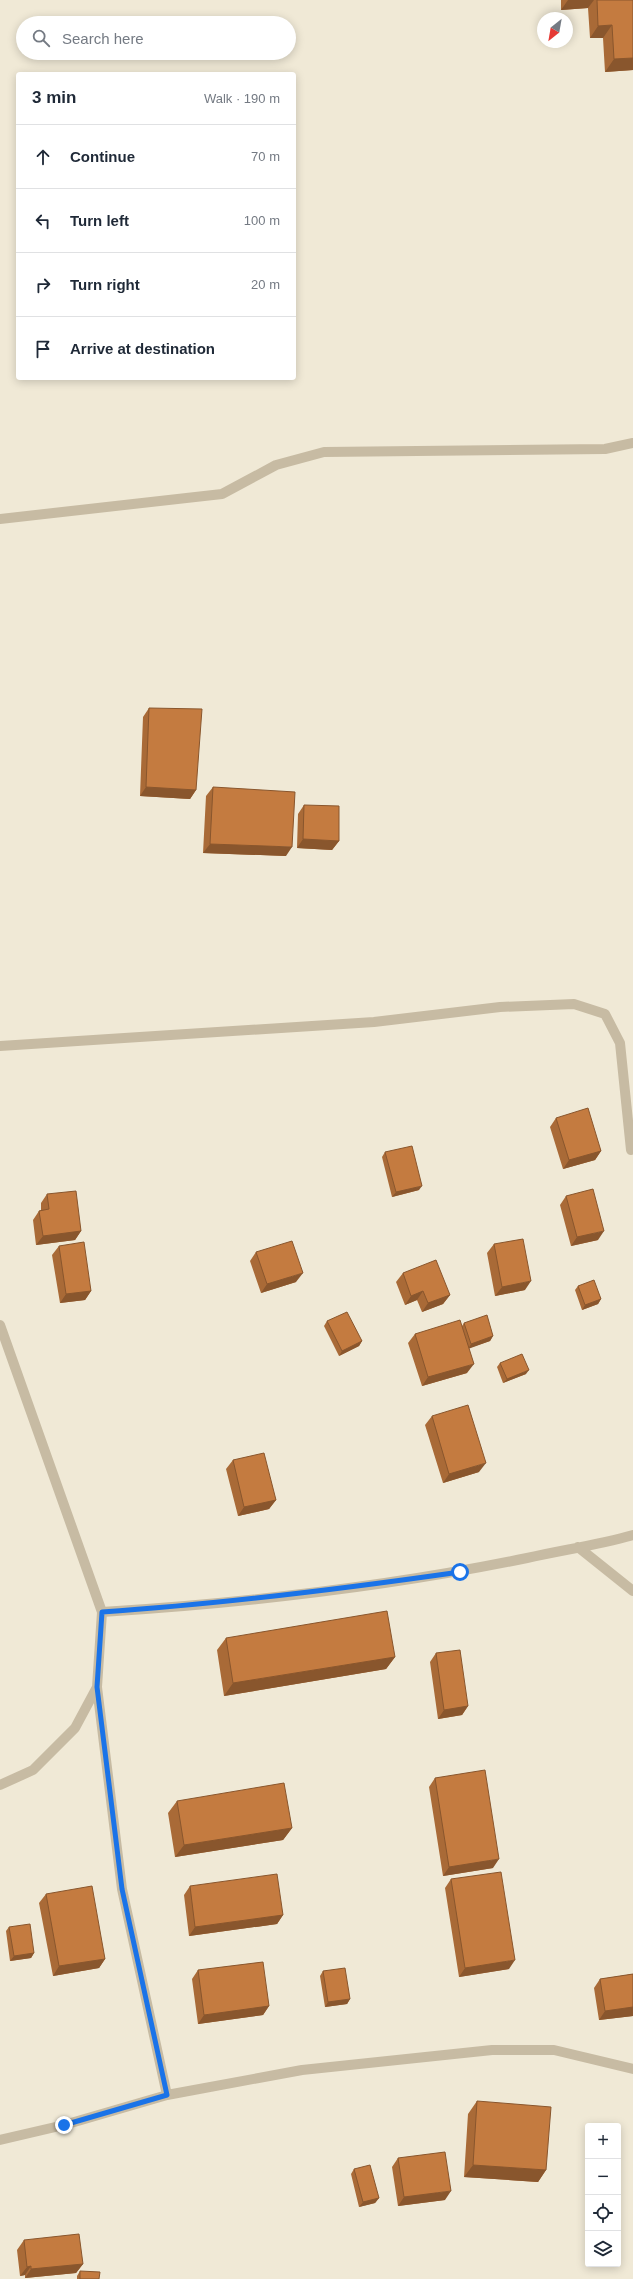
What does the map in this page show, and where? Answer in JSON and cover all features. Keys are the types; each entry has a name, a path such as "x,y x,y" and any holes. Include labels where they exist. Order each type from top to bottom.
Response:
{"street":[{"path":"0,519 222,494 276,466 324,452 605,449 633,443"},
{"path":"0,1046 374,1022 500,1007 574,1004 605,1014 620,1043 631,1150"},
{"path":"0,1325 102,1612 97,1687 122,1889 167,2095"},
{"path":"102,1612 200,1606 353,1588 460,1572 633,1535"},
{"path":"578,1547 633,1591"},
{"path":"0,1784 33,1770 76,1728 97,1687"},
{"path":"0,2140 64,2125 167,2095 302,2070 492,2050 554,2050 633,2069"}],"building":[{"path":"597,0 633,0 633,58 614,59 612,25 598,26"},
{"path":"149,708 202,709 196,790 146,787"},
{"path":"213,787 295,792 292,847 210,844"},
{"path":"304,805 339,806 339,841 303,839"},
{"path":"588,1108 601,1151 569,1160 556,1118"},
{"path":"412,1146 422,1186 396,1192 385,1152"},
{"path":"593,1189 604,1231 577,1237 566,1196"},
{"path":"76,1191 81,1231 43,1236 39,1211 49,1209 47,1194"},
{"path":"523,1239 531,1281 502,1287 494,1244"},
{"path":"292,1241 303,1273 267,1284 256,1252"},
{"path":"84,1242 91,1291 66,1294 59,1246"},
{"path":"436,1260 450,1295 428,1303 423,1291 411,1296 403,1273"},
{"path":"594,1280 601,1299 585,1305 578,1286"},
{"path":"347,1312 362,1341 342,1351 327,1321"},
{"path":"487,1315 493,1336 471,1344 464,1323"},
{"path":"460,1320 474,1364 428,1377 415,1334"},
{"path":"522,1354 529,1370 507,1379 500,1363"},
{"path":"468,1405 486,1463 449,1474 432,1416"},
{"path":"264,1453 276,1500 244,1507 233,1460"},
{"path":"387,1611 395,1657 233,1683 226,1638"},
{"path":"460,1650 468,1706 444,1710 436,1653"},
{"path":"485,1770 499,1859 449,1867 435,1778"},
{"path":"284,1783 292,1828 184,1845 177,1801"},
{"path":"501,1872 515,1960 465,1968 451,1879"},
{"path":"277,1874 283,1915 195,1927 190,1886"},
{"path":"92,1886 105,1959 59,1966 46,1894"},
{"path":"30,1924 34,1953 14,1956 9,1927"},
{"path":"263,1962 269,2006 204,2015 198,1970"},
{"path":"345,1968 350,1999 328,2002 323,1971"},
{"path":"633,1974 633,2007 605,2011 600,1979"},
{"path":"477,2101 551,2107 546,2170 473,2165"},
{"path":"445,2152 451,2191 404,2197 398,2158"},
{"path":"370,2165 379,2198 363,2202 354,2169"},
{"path":"79,2234 83,2264 31,2269 31,2266 27,2267 24,2240"},
{"path":"80,2271 100,2272 99,2279 80,2279"}],"route":[{"path":"64,2125 167,2095 122,1889 97,1687 102,1612 200,1606 353,1588 460,1572"}]}
